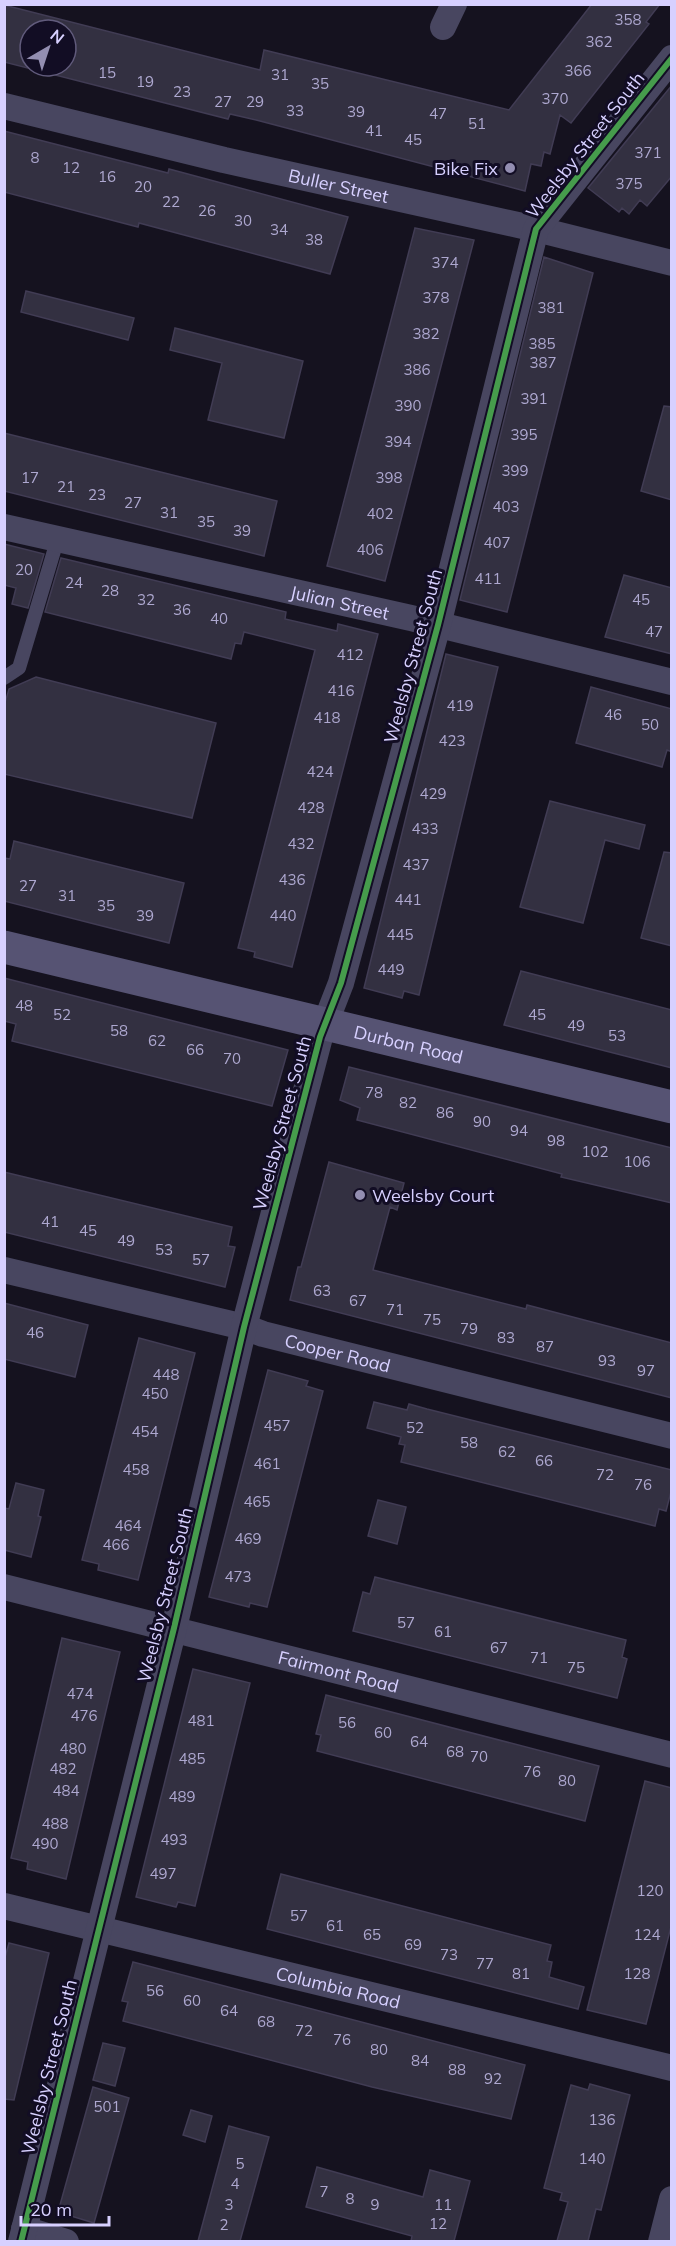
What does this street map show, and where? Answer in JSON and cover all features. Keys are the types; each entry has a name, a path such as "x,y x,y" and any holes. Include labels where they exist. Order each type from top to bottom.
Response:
{"street":[{"name":"Weelsby Street South","path":"23,2235 174,1628 244,1327 325,1026 341,983 438,625 536,229 672,58"},
{"name":"Buller Street","path":"4,106 224,160 536,229 672,263"},
{"name":"Julian Street","path":"4,527 57,541 438,625 672,682"},
{"name":"Durban Road","path":"4,947 325,1026 672,1107"},
{"name":"Cooper Road","path":"4,1270 230,1326 244,1327 263,1334 672,1436"},
{"name":"Fairmont Road","path":"4,1587 672,1755"},
{"name":"Columbia Road","path":"4,1906 672,2068"},
{"path":"661,2241 672,2199"},
{"path":"23,2235 66,2241"}],"lane":[{"path":"4,678 19,668 57,541"}],"building":[{"path":"592,4 660,4 646,22 649,24 571,123 560,115 550,154 544,152 541,166 531,164 525,191 260,121 230,114 228,119 67,78 78,78 78,24 260,70 264,50 509,110"},
{"path":"4,5 55,18 18,18 18,66 4,62"},
{"path":"672,85 672,176 647,206 640,200 629,214 622,208 619,212 588,188"},
{"path":"4,131 168,173 169,169 348,217 330,274 139,223 138,227 4,192"},
{"path":"415,228 474,240 385,581 327,566"},
{"path":"544,257 593,273 507,612 460,600"},
{"path":"26,291 134,318 128,340 21,312"},
{"path":"175,328 303,361 284,438 208,420 222,363 170,350"},
{"path":"664,406 672,407 672,500 641,491"},
{"path":"4,433 277,501 264,556 4,491"},
{"path":"4,544 44,554 28,608 12,604 16,588 4,585"},
{"path":"61,558 286,612 285,619 337,631 338,624 378,634 292,967 254,957 255,952 238,948 315,650 244,632 241,644 235,643 231,659 45,612"},
{"path":"624,575 672,588 672,654 605,637"},
{"path":"446,654 498,667 419,995 404,991 402,998 364,988"},
{"path":"36,677 216,723 192,818 4,774 4,706 9,689"},
{"path":"591,687 672,709 672,752 667,750 662,767 576,743"},
{"path":"550,801 645,825 639,849 605,840 583,923 520,907"},
{"path":"14,841 184,883 169,943 4,901 4,858 10,859"},
{"path":"664,852 672,853 672,946 641,938"},
{"path":"521,971 672,1010 672,1068 504,1025"},
{"path":"4,978 288,1050 272,1106 12,1041 16,1024 4,1021"},
{"path":"349,1067 672,1148 672,1203 561,1177 562,1174 357,1120 360,1108 340,1100"},
{"path":"329,1162 404,1183 397,1210 390,1207 373,1270 526,1309 527,1305 672,1343 672,1398 290,1300"},
{"path":"4,1172 232,1227 228,1246 235,1247 225,1287 4,1232"},
{"path":"4,1303 88,1325 75,1377 4,1359"},
{"path":"139,1338 195,1353 138,1580 98,1570 99,1564 82,1560"},
{"path":"268,1370 308,1381 306,1386 323,1391 267,1607 250,1603 249,1607 209,1597"},
{"path":"374,1402 407,1410 409,1404 672,1470 672,1488 666,1511 659,1509 655,1526 401,1462 405,1445 399,1444 401,1437 367,1428"},
{"path":"16,1483 44,1490 38,1516 41,1517 31,1557 4,1550 4,1508 9,1509"},
{"path":"378,1500 406,1507 397,1544 368,1536"},
{"path":"375,1577 626,1640 622,1657 627,1659 617,1698 353,1631 363,1592 370,1594"},
{"path":"62,1638 120,1652 66,1879 27,1869 28,1862 11,1858"},
{"path":"193,1669 250,1683 195,1906 178,1902 176,1907 136,1897"},
{"path":"326,1695 599,1766 585,1821 317,1751 321,1735 316,1734"},
{"path":"645,1781 672,1788 672,1923 646,2024 587,2010"},
{"path":"281,1874 551,1945 547,1961 552,1962 549,1977 584,1987 578,2009 267,1929"},
{"path":"9,1943 49,1953 14,2100 4,2099 4,1961"},
{"path":"133,1962 525,2065 511,2119 372,2087 123,2021 128,2002 122,2001"},
{"path":"103,2043 125,2048 115,2086 93,2080"},
{"path":"590,2084 630,2095 601,2210 596,2209 588,2241 557,2241 568,2202 560,2200 562,2193 544,2188 571,2085 588,2090"},
{"path":"93,2087 129,2098 94,2223 58,2212"},
{"path":"191,2110 212,2116 205,2142 183,2135"},
{"path":"229,2126 269,2137 240,2241 198,2241"},
{"path":"317,2167 423,2197 430,2170 470,2181 454,2241 411,2241 412,2236 306,2207"}],"cycle path":[{"path":"21,2242 174,1628 244,1327 320,1037 341,983 438,625 536,229 672,58"}],"place":[{"name":"Bike Fix","path":"510,168"},
{"name":"Weelsby Court","path":"360,1195"}]}
